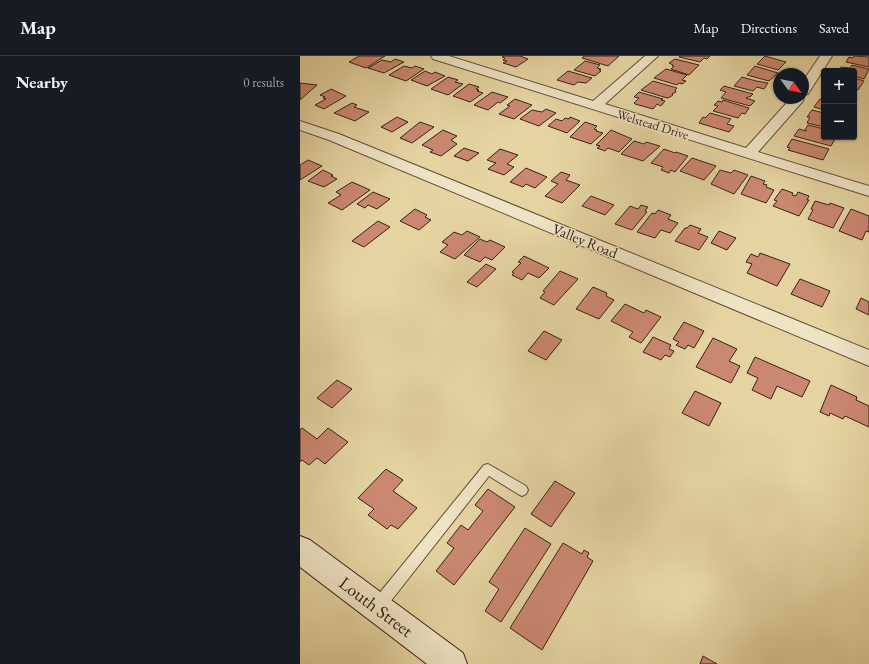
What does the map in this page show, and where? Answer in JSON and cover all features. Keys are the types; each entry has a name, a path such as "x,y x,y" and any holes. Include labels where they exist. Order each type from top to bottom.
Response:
{"main road":[{"name":"Louth Street","path":"300,550 452,664"}],"street":[{"name":"Welstead Drive","path":"437,56 869,191"},
{"path":"467,66 482,56"},
{"path":"595,106 652,56"},
{"path":"809,82 826,56"},
{"path":"749,153 793,104"},
{"name":"Valley Road","path":"300,125 334,137 869,358"}],"lane":[{"path":"377,608 488,469 522,490"}],"building":[{"path":"359,56 385,56 366,68 349,62"},
{"path":"520,56 528,59 516,67 503,63 507,61 503,60 505,58 502,57"},
{"path":"584,56 619,56 608,66 582,58"},
{"path":"710,56 707,59 704,58 700,62 679,57"},
{"path":"765,56 786,62 780,68 773,69 757,64"},
{"path":"854,56 869,57 869,67 846,62 849,57 853,58"},
{"path":"395,59 404,62 384,73 368,68 382,60 391,62"},
{"path":"675,59 699,65 689,75 671,69 674,66 669,63"},
{"path":"585,61 600,65 597,68 601,69 599,70 601,71 595,76 574,70"},
{"path":"852,65 869,69 864,79 857,77 857,68 850,68"},
{"path":"404,66 412,68 415,66 424,69 406,81 389,75"},
{"path":"755,66 773,71 773,77 769,81 747,75"},
{"path":"666,69 687,75 682,80 686,81 677,85 654,78"},
{"path":"425,71 432,74 435,72 445,76 427,86 411,80"},
{"path":"568,71 592,78 586,83 578,82 574,85 557,80"},
{"path":"448,77 458,80 455,82 463,84 448,95 431,89"},
{"path":"742,77 768,83 764,89 757,87 753,91 734,86"},
{"path":"857,79 864,81 857,90"},
{"path":"653,81 677,88 675,90 676,92 667,98 641,90"},
{"path":"300,83 317,85 300,100"},
{"path":"469,84 479,87 476,89 479,90 477,91 483,93 470,102 453,96"},
{"path":"724,86 753,94 746,98 755,101 750,106 721,98 726,92 720,90"},
{"path":"331,89 346,96 324,109 315,105 326,99 320,95"},
{"path":"492,92 508,97 500,103 498,102 488,110 474,105"},
{"path":"639,92 663,99 661,100 665,101 661,106 657,104 653,109 635,104 634,103 639,98 634,97"},
{"path":"515,99 532,105 514,119 499,114 510,106 507,105"},
{"path":"820,99 821,99 821,109 814,107"},
{"path":"723,100 749,108 745,114 742,113 738,118 713,111 718,106 714,105 718,101 722,102"},
{"path":"352,103 357,105 354,107 369,112 355,121 334,113"},
{"path":"546,109 556,113 539,126 520,119 532,110 542,112"},
{"path":"812,110 821,112 821,126 807,123 810,117 807,117"},
{"path":"710,113 731,119 727,124 734,126 729,132 699,123 703,117 705,118"},
{"path":"397,117 408,122 392,132 381,127"},
{"path":"570,117 580,121 567,133 548,126 556,119 562,121 565,118 569,119"},
{"path":"420,122 434,127 412,143 400,138"},
{"path":"585,122 597,126 594,129 603,133 591,144 570,137"},
{"path":"808,125 821,128 821,140 834,140 831,146 794,136 799,129 806,131 805,130"},
{"path":"443,130 457,136 451,140 457,144 441,156 430,152 433,150 422,145"},
{"path":"611,130 632,139 619,152 608,148 605,151 597,148 600,146 596,145"},
{"path":"792,139 829,149 823,160 788,150 790,148 787,147"},
{"path":"634,141 644,144 646,142 660,146 643,161 621,154"},
{"path":"464,148 479,153 468,161 454,156"},
{"path":"500,149 518,155 507,164 514,167 504,175 488,169 496,163 487,160"},
{"path":"664,149 688,156 675,172 671,170 669,173 661,170 663,167 651,163"},
{"path":"692,158 716,166 704,180 680,171"},
{"path":"308,160 322,166 300,180 300,165"},
{"path":"526,168 547,177 535,188 526,184 523,187 510,182"},
{"path":"323,170 333,175 331,176 337,179 324,187 308,181"},
{"path":"720,170 731,173 734,170 748,175 734,194 711,184"},
{"path":"561,172 570,175 566,180 580,185 562,203 545,196 558,184 551,181"},
{"path":"751,176 765,181 763,184 767,185 766,187 774,190 766,203 741,194"},
{"path":"352,182 370,190 342,210 328,203 341,195 336,192"},
{"path":"782,189 793,193 792,195 796,196 798,192 809,196 807,200 809,200 799,216 773,206 777,201 774,200"},
{"path":"373,192 390,199 377,209 368,205 365,208 357,204"},
{"path":"591,196 614,205 605,215 582,206"},
{"path":"815,201 829,205 830,203 844,208 833,228 808,219 813,210 811,209"},
{"path":"641,205 648,207 645,211 647,212 632,230 615,224 630,206 638,209"},
{"path":"415,209 427,215 425,217 431,220 419,230 400,221"},
{"path":"851,209 869,216 869,232 866,231 862,240 839,231"},
{"path":"658,210 671,215 668,219 678,223 670,233 661,230 655,238 637,232 652,213 655,214"},
{"path":"378,221 390,227 364,247 352,241"},
{"path":"690,225 701,229 698,233 708,237 699,250 675,241 685,228"},
{"path":"467,231 480,237 455,259 440,252 448,245 442,242 454,232 462,235"},
{"path":"719,231 736,238 727,250 711,243"},
{"path":"480,239 487,242 490,240 505,247 492,260 485,257 480,262 464,255"},
{"path":"760,253 790,264 777,286 747,273 752,264 746,262 751,254 758,257"},
{"path":"524,256 549,268 539,278 528,273 522,280 512,275 514,273 512,272 521,263 518,262"},
{"path":"486,264 496,269 477,287 467,282"},
{"path":"560,271 578,279 554,305 540,298 545,292 543,291"},
{"path":"800,279 830,291 822,307 791,294"},
{"path":"593,287 607,293 606,296 614,300 599,319 576,309"},
{"path":"861,298 869,302 869,315 856,309"},
{"path":"625,304 644,313 646,310 661,317 641,343 629,337 633,332 611,321"},
{"path":"684,322 704,331 694,348 688,345 685,349 676,345 679,342 673,339"},
{"path":"544,331 562,340 546,360 528,351"},
{"path":"653,337 671,345 669,349 674,351 670,357 665,355 661,360 643,352"},
{"path":"713,338 737,349 729,361 740,366 731,383 696,367"},
{"path":"755,357 810,381 802,397 777,386 771,399 752,390 758,378 747,373"},
{"path":"337,380 352,389 332,408 317,398"},
{"path":"831,385 857,397 856,400 869,406 869,427 845,416 843,419 830,413 829,416 820,412"},
{"path":"695,391 721,403 709,426 682,413"},
{"path":"302,428 317,439 328,428 348,442 325,464 317,458 309,465 302,460 300,462 300,430"},
{"path":"386,469 403,480 393,491 417,508 398,529 391,525 387,529 368,515 374,509 358,498"},
{"path":"555,481 575,493 551,527 531,514"},
{"path":"488,489 515,507 454,585 436,571 454,548 447,543 461,525 468,530 483,511 475,505"},
{"path":"525,528 551,544 501,622 485,611 499,589 489,582"},
{"path":"563,543 582,554 584,550 589,553 587,557 593,561 542,650 510,628"},
{"path":"703,656 717,664 700,664"}]}
